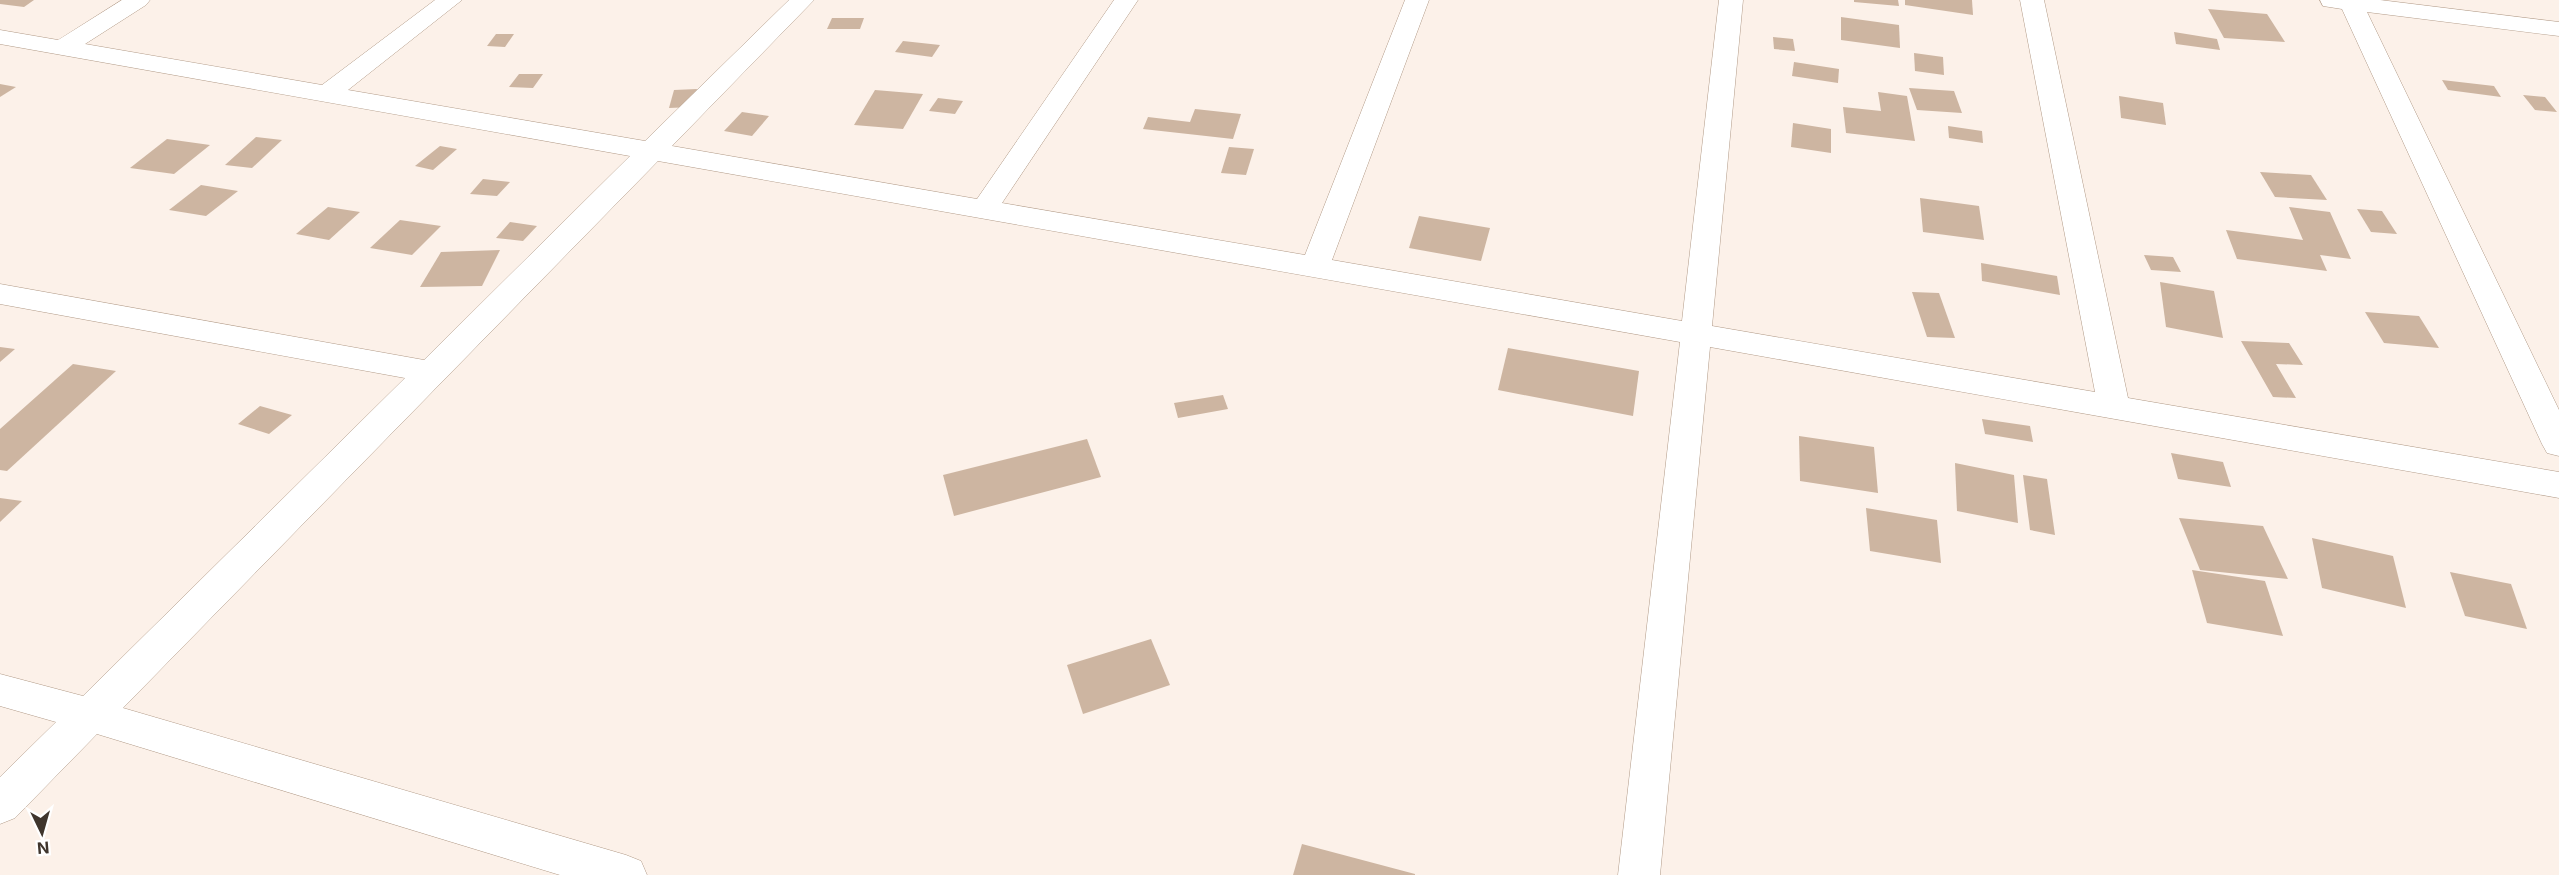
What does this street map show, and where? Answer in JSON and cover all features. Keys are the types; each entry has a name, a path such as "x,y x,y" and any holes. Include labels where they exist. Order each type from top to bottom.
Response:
{"street":[{"path":"62,48 138,0"},
{"path":"327,94 450,0"},
{"path":"0,805 802,0"},
{"path":"985,208 1126,0"},
{"path":"1315,266 1417,0"},
{"path":"1639,875 1731,0"},
{"path":"2032,0 2114,407"},
{"path":"2342,1 2559,29"},
{"path":"2342,1 2559,444"},
{"path":"0,37 2559,485"},
{"path":"0,294 431,372"},
{"path":"0,690 626,875"}],"building":[{"path":"0,0 34,0 24,7 0,4"},
{"path":"1854,0 1898,0 1899,6 1854,2"},
{"path":"1905,0 1972,0 1973,15 1905,5"},
{"path":"2208,9 2267,14 2285,42 2224,38"},
{"path":"1841,17 1899,25 1900,48 1841,40"},
{"path":"832,18 864,18 860,29 827,29"},
{"path":"2174,32 2217,39 2220,50 2176,44"},
{"path":"496,34 514,34 505,47 487,46"},
{"path":"1773,37 1793,39 1795,51 1774,49"},
{"path":"903,41 940,45 932,57 895,52"},
{"path":"1914,53 1943,57 1944,75 1915,71"},
{"path":"1794,62 1839,69 1838,83 1792,76"},
{"path":"519,74 543,74 533,88 509,87"},
{"path":"2442,80 2494,86 2501,97 2448,90"},
{"path":"0,84 16,87 0,97"},
{"path":"1909,88 1954,91 1962,113 1917,110"},
{"path":"697,89 692,107 669,108 674,90"},
{"path":"875,90 923,94 903,129 854,125"},
{"path":"1878,92 1907,96 1915,141 1846,133 1843,107 1881,111"},
{"path":"2523,95 2545,97 2557,112 2535,110"},
{"path":"2119,96 2163,103 2166,125 2121,118"},
{"path":"938,98 963,101 955,114 929,111"},
{"path":"1195,109 1241,114 1233,139 1143,129 1148,117 1190,122"},
{"path":"742,112 769,116 752,136 724,131"},
{"path":"1793,123 1831,129 1831,153 1791,147"},
{"path":"1948,126 1982,131 1983,143 1949,138"},
{"path":"256,137 282,140 252,168 225,165"},
{"path":"167,139 210,145 174,174 130,168"},
{"path":"440,146 457,149 433,170 415,166"},
{"path":"1229,147 1254,149 1246,175 1221,173"},
{"path":"2260,172 2311,175 2327,200 2275,197"},
{"path":"483,179 510,182 497,196 470,194"},
{"path":"201,185 238,191 206,216 169,210"},
{"path":"1920,198 1979,206 1984,240 1923,232"},
{"path":"328,207 360,212 329,240 296,234"},
{"path":"2289,207 2330,212 2351,259 2320,255 2327,271 2237,259 2226,230 2303,240"},
{"path":"2357,209 2382,211 2397,234 2371,232"},
{"path":"1419,216 1490,228 1481,261 1409,248"},
{"path":"400,220 441,226 412,255 370,248"},
{"path":"510,222 537,226 523,241 496,238"},
{"path":"500,250 482,286 420,287 441,252"},
{"path":"2144,255 2173,257 2181,272 2151,270"},
{"path":"1981,263 2057,276 2060,295 1982,281"},
{"path":"2160,282 2214,291 2223,338 2166,327"},
{"path":"1912,292 1939,293 1955,338 1927,337"},
{"path":"2365,312 2419,316 2439,348 2384,343"},
{"path":"2241,341 2289,343 2303,365 2276,364 2296,398 2273,397"},
{"path":"0,347 15,349 0,362"},
{"path":"1508,348 1639,371 1633,416 1498,390"},
{"path":"73,364 116,371 7,471 0,470 0,429"},
{"path":"1223,395 1228,409 1178,418 1174,403"},
{"path":"260,406 292,415 269,434 238,424"},
{"path":"1982,419 2030,426 2033,442 1985,434"},
{"path":"1799,436 1874,447 1878,493 1800,481"},
{"path":"1087,439 1101,477 954,516 943,475"},
{"path":"2171,453 2223,462 2231,487 2178,479"},
{"path":"1955,463 2014,475 2018,523 1957,511"},
{"path":"2023,475 2047,479 2055,535 2030,530"},
{"path":"0,498 22,501 0,522"},
{"path":"1866,508 1937,520 1941,563 1870,551"},
{"path":"2179,518 2263,526 2288,579 2200,570"},
{"path":"2312,538 2393,556 2406,608 2322,588"},
{"path":"2192,570 2265,581 2283,636 2207,623"},
{"path":"2450,572 2511,584 2527,629 2465,616"},
{"path":"1151,639 1170,685 1083,714 1067,665"},
{"path":"1302,844 1415,874 1415,875 1293,875"}]}
